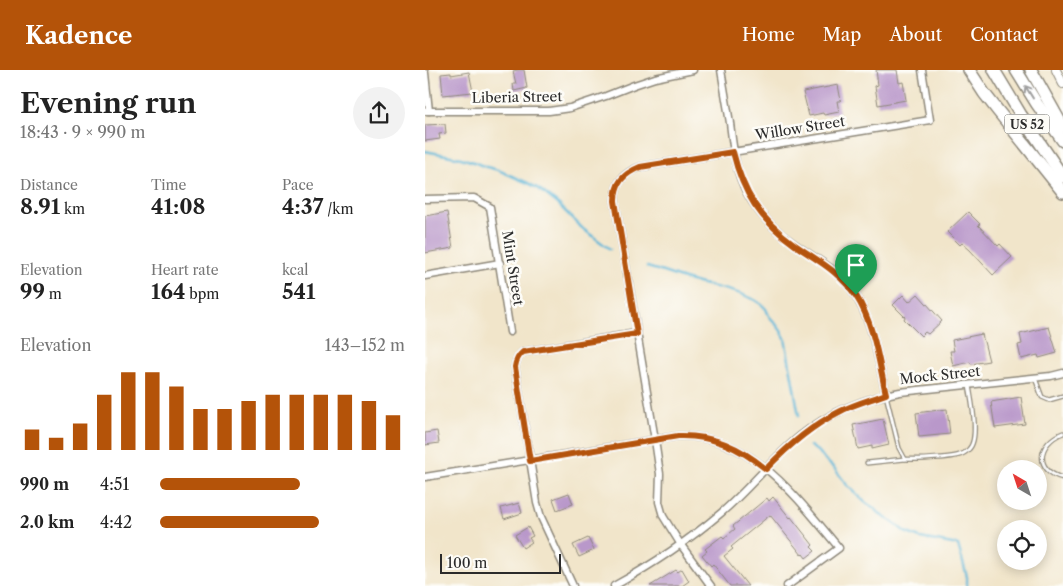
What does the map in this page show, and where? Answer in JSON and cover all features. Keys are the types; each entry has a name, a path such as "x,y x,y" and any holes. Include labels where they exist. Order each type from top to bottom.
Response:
{"highway":[{"path":"969,70 998,112 1063,192"},
{"name":"US 52","path":"994,70 1021,115 1063,177"},
{"name":"US 52","path":"1016,70 1063,141"},
{"path":"1031,70 1063,127"}],"street":[{"name":"Liberia Street","path":"427,111 549,111 570,108 641,82 693,70"},
{"path":"721,70 733,152 737,169 746,191 761,214 777,230 794,244 833,270 856,295 862,305 871,330 886,394"},
{"name":"Willow Street","path":"637,334 615,201 616,190 620,181 627,174 640,167 930,120 922,70"},
{"path":"1056,70 1063,84"},
{"path":"425,73 427,111"},
{"name":"Mint Street","path":"425,199 474,198 490,207 510,332"},
{"path":"425,276 500,263"},
{"path":"573,586 539,510 515,361 523,352 637,334 660,474 659,502 663,516 681,545 711,586"},
{"name":"Mock Street","path":"614,586 681,545 720,514 801,436 822,421 841,411 886,394 1035,378 1063,373"},
{"path":"425,477 678,436 716,440 743,451 766,469 807,511 839,548 787,586"}],"lane":[{"path":"1035,378 1042,397 1049,400 1063,396"},
{"path":"867,463 955,457 969,449 974,439 974,425 969,384"},
{"path":"886,394 899,448 905,459"},
{"path":"1063,433 1048,442 1042,454 1043,462 1048,470 1063,478"}],"building":[{"path":"524,70 527,88 514,91 513,84 516,84 513,71"},
{"path":"876,70 897,70 899,83 903,82 906,100 878,105 875,86 878,85"},
{"path":"469,72 473,92 443,95 441,74 451,73 451,75"},
{"path":"838,85 841,101 837,101 839,112 809,116 803,92"},
{"path":"445,124 446,133 439,134 440,139 425,141 425,125"},
{"path":"447,212 453,248 425,253 425,216"},
{"path":"968,212 998,246 1000,244 1012,257 993,275 970,250 962,243 960,245 947,232"},
{"path":"918,294 942,321 928,334 925,332 921,336 893,305 903,295 909,302"},
{"path":"1049,327 1057,353 1039,358 1038,355 1021,359 1018,345 1022,344 1020,334"},
{"path":"982,334 989,361 971,364 970,362 953,366 950,351 954,351 952,340"},
{"path":"1021,397 1025,424 995,428 991,402"},
{"path":"947,409 950,434 919,437 916,413"},
{"path":"883,419 889,445 872,449 872,446 858,449 853,425"},
{"path":"437,431 439,443 425,445 425,433"},
{"path":"569,493 573,504 557,510 553,499"},
{"path":"773,497 813,545 811,547 815,551 806,558 802,555 770,515 731,547 733,549 724,556 748,586 730,586 713,564 711,566 702,555 707,551 705,549 735,529 733,526 767,498 769,501"},
{"path":"519,503 522,513 504,519 501,508"},
{"path":"528,527 533,536 529,538 532,542 523,548 515,535"},
{"path":"588,538 594,550 579,557 573,545"},
{"path":"682,569 689,581 682,586 650,586 676,570 678,572"}],"waterway":[{"path":"425,151 474,162 528,183 558,204 583,229 610,249"},
{"path":"647,267 742,294 760,303 785,338 799,416"},
{"path":"810,446 820,453 847,485 866,503 905,532 920,538 958,545 967,577 967,586"}],"route":[{"path":"733,152 737,169 746,191 761,214 794,244 833,270 856,295 862,305 871,330 886,394 862,402 822,421 801,436 766,469 743,451 729,445 716,440 689,436 678,436 530,461 515,367 515,361 519,355 523,352 637,334 615,201 618,185 623,177 633,170 640,167 733,152"}]}
